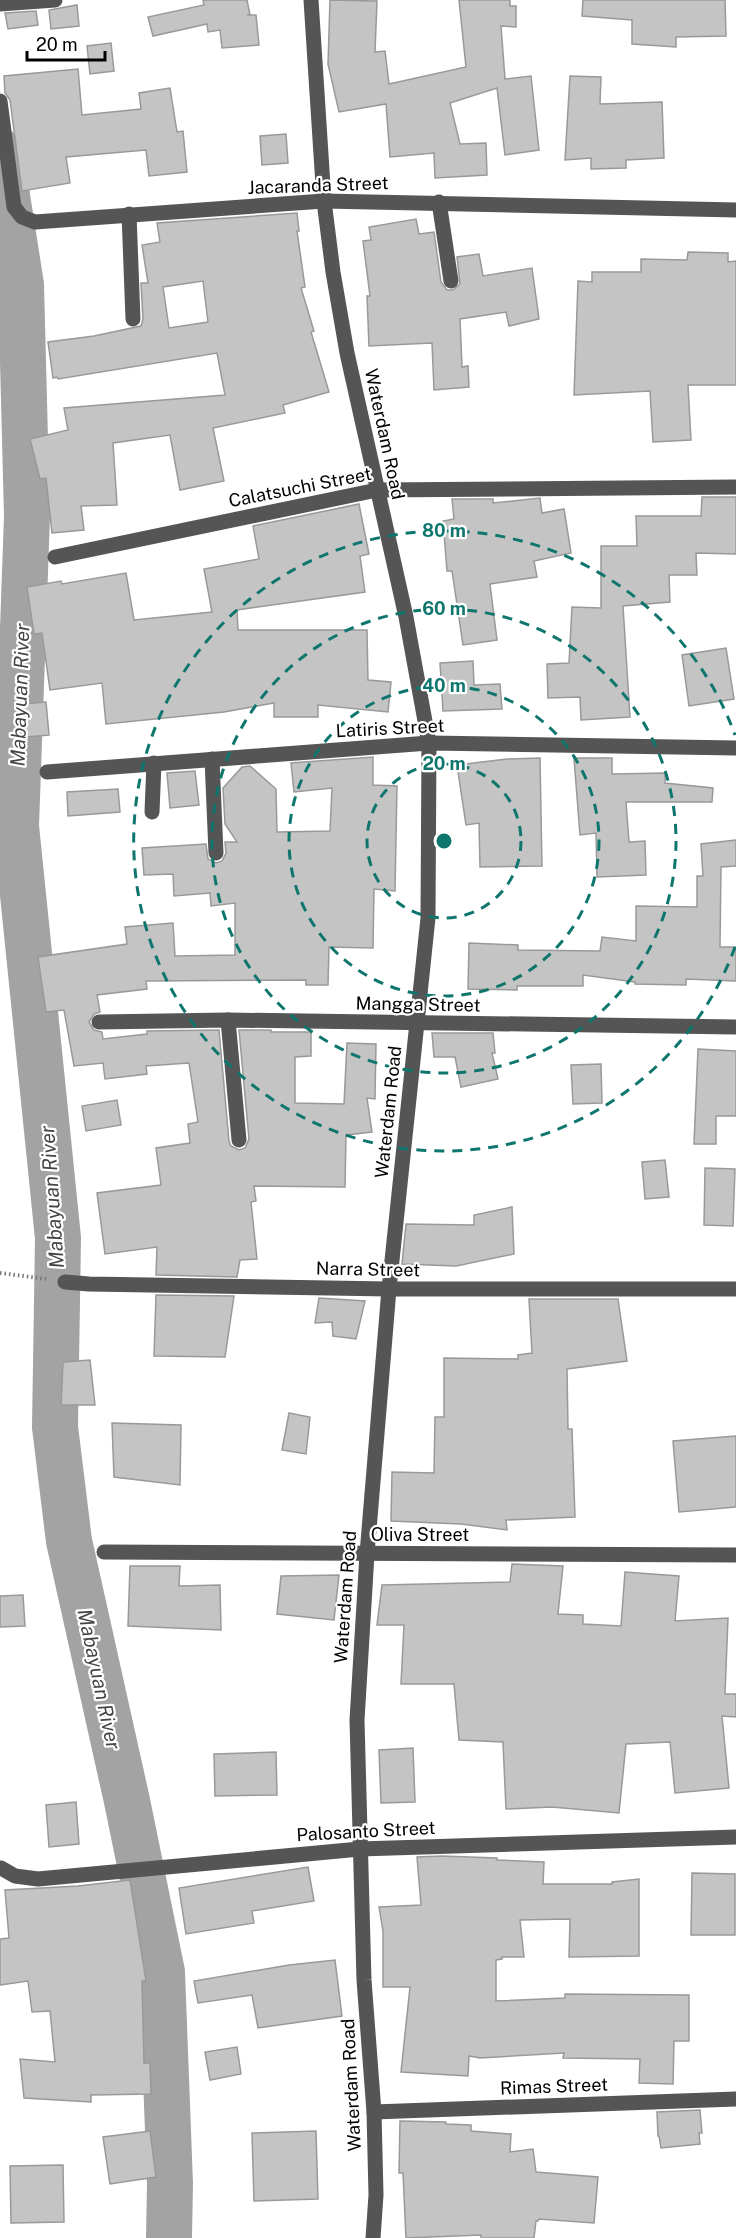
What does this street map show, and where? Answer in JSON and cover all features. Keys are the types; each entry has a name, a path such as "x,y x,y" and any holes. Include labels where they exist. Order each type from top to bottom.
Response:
{"street":[{"path":"0,4 55,0"},
{"name":"Waterdam Road","path":"310,0 324,201 333,272 347,353 406,617 429,743 428,918 389,1289 367,1554 357,1720 364,1980 374,2112 376,2195 374,2238"},
{"name":"Jacaranda Street","path":"0,101 14,207 22,217 35,222 324,201 736,210"},
{"path":"439,202 451,281"},
{"path":"129,214 133,319"},
{"name":"Calatsuchi Street","path":"55,557 377,490 736,487"},
{"name":"Latiris Street","path":"47,772 429,743 736,748"},
{"path":"212,759 216,854"},
{"path":"152,812 154,763"},
{"path":"228,1020 239,1140"},
{"name":"Mangga Street","path":"99,1022 228,1020 736,1027"},
{"name":"Narra Street","path":"65,1282 101,1285 389,1289 736,1289"},
{"name":"Oliva Street","path":"104,1552 736,1555"},
{"name":"Palosanto Street","path":"2,1868 15,1876 38,1879 360,1849 736,1838"},
{"name":"Rimas Street","path":"374,2112 736,2099"}],"path":[{"path":"0,1273 65,1282"}],"building":[{"path":"203,0 247,0 250,15 256,15 259,45 222,48 220,30 208,32 207,24 153,36 148,17 204,5"},
{"path":"330,0 377,1 375,52 385,51 389,84 466,67 459,0 510,0 510,6 516,6 516,27 501,26 505,79 531,76 539,150 505,155 497,88 450,103 460,144 486,143 487,175 435,178 434,153 390,157 386,104 339,112 328,64"},
{"path":"583,0 725,0 726,36 676,37 676,47 632,44 632,20 582,16"},
{"path":"77,5 79,26 51,29 49,10"},
{"path":"36,11 38,25 8,29 5,13"},
{"path":"111,43 114,71 90,74 87,46"},
{"path":"78,69 82,115 141,109 139,93 170,88 177,132 183,131 187,172 149,176 146,150 66,157 70,183 22,191 10,100 5,93 4,76"},
{"path":"570,76 601,77 600,104 662,102 664,158 626,160 626,168 591,169 591,158 565,160"},
{"path":"286,134 288,163 262,165 260,136"},
{"path":"297,213 299,231 297,231 305,287 301,288 329,392 283,405 285,413 213,428 224,481 180,490 170,435 113,443 117,505 81,506 84,530 52,533 46,478 40,479 30,439 68,430 64,408 225,395 217,353 53,378 48,342 94,336 141,326 143,319 141,283 148,283 142,245 160,242 157,223","holes":["203,281 208,322 169,328 163,287"]},
{"path":"416,219 419,234 434,232 441,282 447,290 453,290 460,284 457,257 479,254 483,276 532,268 539,319 509,326 506,312 460,319 462,367 468,366 469,387 434,390 432,343 369,346 367,296 370,296 363,241 371,240 369,227"},
{"path":"688,252 728,253 728,262 736,261 736,385 688,385 691,440 653,442 650,391 574,395 578,281 592,282 592,272 641,272 641,259 687,260"},
{"path":"702,497 736,497 736,554 696,553 697,575 669,575 670,602 623,606 630,717 581,720 580,697 548,698 547,664 569,663 572,607 601,608 601,546 637,546 636,516 701,516"},
{"path":"540,498 542,513 564,509 571,553 534,561 537,577 490,584 497,640 463,645 452,571 447,571 443,521 454,519 452,499 493,499 493,503"},
{"path":"359,504 369,554 360,556 365,592 237,610 238,630 367,630 368,680 391,682 388,712 318,705 318,717 274,717 274,703 224,712 106,724 102,683 50,690 42,633 34,634 27,587 61,581 62,584 126,573 134,620 212,612 204,569 259,559 253,526"},
{"path":"726,648 734,699 689,706 682,655"},
{"path":"473,661 474,685 500,684 502,709 443,711 440,663"},
{"path":"46,702 49,735 26,737 23,704"},
{"path":"373,757 373,785 397,786 395,891 374,889 373,948 329,947 328,985 306,985 306,980 146,981 147,989 97,995 100,1012 94,1014 89,1022 94,1030 102,1032 103,1039 147,1034 147,1031 219,1030 229,1141 231,1146 239,1150 245,1148 249,1139 239,1030 311,1032 311,1056 295,1057 295,1103 344,1104 347,1043 376,1044 375,1099 367,1098 372,1132 346,1135 345,1187 254,1186 256,1201 251,1202 257,1259 240,1260 237,1277 156,1275 157,1247 105,1254 97,1193 161,1185 156,1148 190,1143 188,1124 198,1122 189,1063 146,1066 147,1074 105,1079 103,1063 74,1066 64,1010 46,1012 38,957 127,944 125,927 173,923 175,956 235,955 235,903 211,906 210,893 174,896 173,874 144,875 142,848 206,844 208,859 216,863 222,861 226,853 225,842 237,842 225,824 223,788 242,767 250,766 276,789 277,832 330,831 332,788 294,792 291,763"},
{"path":"540,758 542,866 480,867 479,823 466,825 457,765"},
{"path":"574,758 612,758 612,774 665,773 665,783 713,788 712,802 626,802 629,842 645,841 646,875 597,877 596,833 580,835"},
{"path":"195,771 199,805 170,808 167,773"},
{"path":"118,789 120,812 68,816 67,792"},
{"path":"736,840 736,866 721,867 720,947 736,947 736,981 686,979 686,985 635,984 635,982 583,975 583,986 517,986 517,990 468,989 469,943 518,945 518,950 600,951 602,937 636,941 636,906 697,907 697,876 703,876 701,844"},
{"path":"432,1033 493,1033 495,1053 492,1053 498,1079 461,1087 455,1057 434,1057"},
{"path":"698,1049 736,1051 736,1116 716,1116 716,1144 694,1144"},
{"path":"601,1064 602,1103 573,1104 571,1065"},
{"path":"117,1100 121,1125 86,1131 82,1106"},
{"path":"665,1160 669,1197 645,1199 642,1162"},
{"path":"705,1168 735,1169 733,1226 704,1225"},
{"path":"512,1207 514,1254 456,1266 402,1264 406,1224 474,1225 474,1215"},
{"path":"156,1295 234,1296 225,1357 154,1356"},
{"path":"319,1298 365,1301 356,1339 333,1336 332,1322 315,1323"},
{"path":"529,1299 618,1299 627,1361 567,1369 568,1429 572,1429 575,1517 506,1520 507,1530 461,1524 391,1521 392,1472 434,1473 435,1417 444,1417 444,1358 518,1359 518,1355 532,1353"},
{"path":"90,1360 95,1405 61,1405 63,1362"},
{"path":"289,1413 310,1417 306,1454 282,1450"},
{"path":"112,1423 181,1425 180,1485 114,1477"},
{"path":"736,1436 736,1507 679,1512 673,1441"},
{"path":"512,1564 563,1566 558,1614 583,1615 583,1624 621,1626 625,1572 679,1576 675,1621 728,1618 725,1694 736,1694 736,1717 722,1716 729,1788 675,1793 670,1742 626,1744 619,1813 552,1807 506,1809 503,1742 459,1740 454,1684 401,1684 404,1625 377,1625 382,1585 510,1582"},
{"path":"130,1566 180,1566 179,1586 220,1585 221,1630 128,1626"},
{"path":"339,1575 334,1620 277,1614 281,1576"},
{"path":"23,1595 25,1626 0,1627 0,1596"},
{"path":"413,1748 415,1802 381,1803 379,1750"},
{"path":"276,1752 277,1795 215,1796 214,1754"},
{"path":"76,1802 79,1844 49,1847 46,1805"},
{"path":"442,1856 544,1862 543,1884 612,1884 612,1882 639,1879 639,1956 569,1957 570,1919 520,1920 524,1957 502,1957 496,1960 496,2001 565,1998 565,1994 689,1995 689,2041 674,2041 673,2084 639,2083 640,2059 563,2058 564,2053 480,2058 469,2056 468,2076 401,2072 410,1987 383,1987 383,1931 379,1907 421,1905 417,1857"},
{"path":"308,1867 314,1901 252,1911 254,1923 186,1934 179,1888"},
{"path":"692,1873 735,1874 735,1935 691,1935"},
{"path":"130,1880 146,1981 142,1981 144,2063 150,2063 151,2094 91,2095 91,2102 24,2098 20,2059 55,2062 50,2011 32,2012 28,1981 0,1985 0,1939 9,1938 5,1890 78,1886"},
{"path":"335,1960 342,2016 258,2028 252,1995 198,2003 194,1981 289,1965"},
{"path":"237,2047 241,2074 210,2080 205,2052"},
{"path":"700,2110 702,2133 699,2133 700,2144 661,2148 657,2112"},
{"path":"400,2121 446,2122 446,2124 471,2125 471,2131 511,2134 510,2152 533,2149 536,2172 598,2177 594,2223 539,2219 536,2221 534,2238 481,2238 481,2235 406,2238 403,2173 399,2173"},
{"path":"150,2131 156,2177 110,2184 103,2137"},
{"path":"316,2131 318,2199 254,2201 252,2133"},
{"path":"63,2165 64,2222 11,2223 10,2166"}],"waterway":[{"name":"Mabayuan River","path":"0,151 21,285 27,516 16,826 58,1238 55,1427 69,1541 127,1801 162,1972 170,2184 169,2238"}]}
